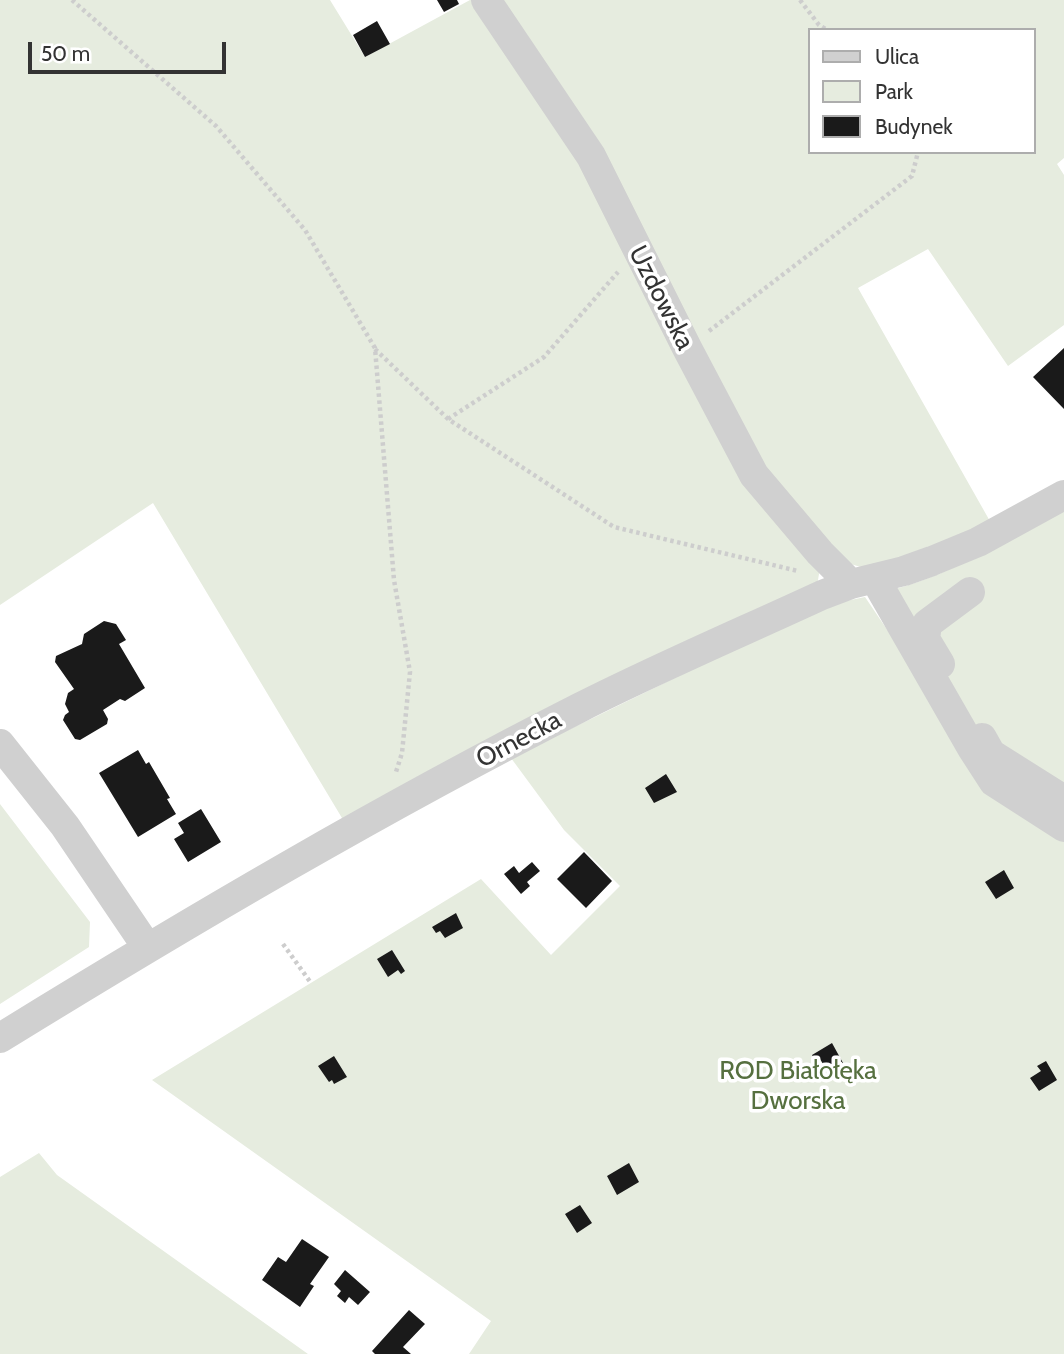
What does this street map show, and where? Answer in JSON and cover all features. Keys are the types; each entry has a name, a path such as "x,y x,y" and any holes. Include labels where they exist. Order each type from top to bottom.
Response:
{"street":[{"name":"Uzdowska","path":"486,0 590,156 754,475 820,553 863,581 994,782 1064,827"},
{"name":"Ornecka","path":"0,1038 147,947 386,810 583,706 863,581 932,561 978,542 1064,495"},
{"path":"970,592 927,624 925,639 991,754 1064,800"},
{"path":"0,744 65,826 147,947"}],"path":[{"path":"72,0 216,126 305,230 375,348 448,419 614,527 798,571"},
{"path":"800,0 824,28"},
{"path":"687,348 912,176 918,154"},
{"path":"448,419 544,357 637,250"},
{"path":"375,348 394,580 410,672 402,753 386,810"},
{"path":"283,944 311,983"}],"green space":[{"path":"0,0 330,0 365,57 470,0 478,0 583,163 820,568 817,586 345,823 153,503 0,605"},
{"path":"492,0 1064,0 1064,158 1057,164 1064,175 1064,325 1008,366 928,249 858,288 991,523 871,570 837,560 782,497"},
{"path":"1064,503 1064,817 999,776 895,589 962,564"},
{"name":"ROD Białołęka Dworska","path":"865,597 890,634 1064,841 1064,1354 469,1354 491,1321 152,1080 481,879 551,955 620,886 564,830 511,758 822,606"},
{"path":"0,804 90,922 89,947 0,1004"},
{"path":"39,1153 57,1175 308,1354 0,1354 0,1177"}],"building":[{"path":"437,0 457,0 459,4 444,12"},
{"path":"377,21 390,44 365,57 353,35"},
{"path":"1064,348 1064,409 1033,377"},
{"path":"104,621 116,624 126,640 119,644 145,688 125,701 120,699 103,710 108,719 107,724 80,740 75,739 63,720 69,712 65,704 68,693 74,689 55,662 56,656 82,644 84,634"},
{"path":"138,750 146,764 149,762 176,814 138,837 99,773"},
{"path":"666,774 677,792 654,803 645,788"},
{"path":"201,809 221,842 188,862 174,839 184,833 178,823"},
{"path":"584,852 612,881 586,908 557,879"},
{"path":"532,862 540,871 527,882 530,886 521,894 504,874 514,866 519,873"},
{"path":"1004,870 1014,888 996,899 985,882"},
{"path":"456,913 463,928 445,938 440,931 436,933 432,927"},
{"path":"392,950 405,971 401,974 398,970 388,977 377,959"},
{"path":"832,1043 843,1063 828,1072 820,1059 816,1062 812,1055"},
{"path":"334,1056 347,1077 334,1084 332,1080 329,1082 318,1066"},
{"path":"1046,1061 1057,1080 1039,1091 1030,1078 1041,1071 1037,1066"},
{"path":"629,1163 639,1182 617,1195 607,1176"},
{"path":"580,1205 592,1223 577,1233 565,1214"},
{"path":"302,1239 329,1257 310,1284 314,1286 300,1307 262,1280 278,1257 286,1262"},
{"path":"345,1270 370,1292 358,1305 349,1297 345,1303 337,1296 341,1291 334,1284"},
{"path":"409,1310 425,1324 403,1347 411,1354 375,1354 372,1351"}]}
